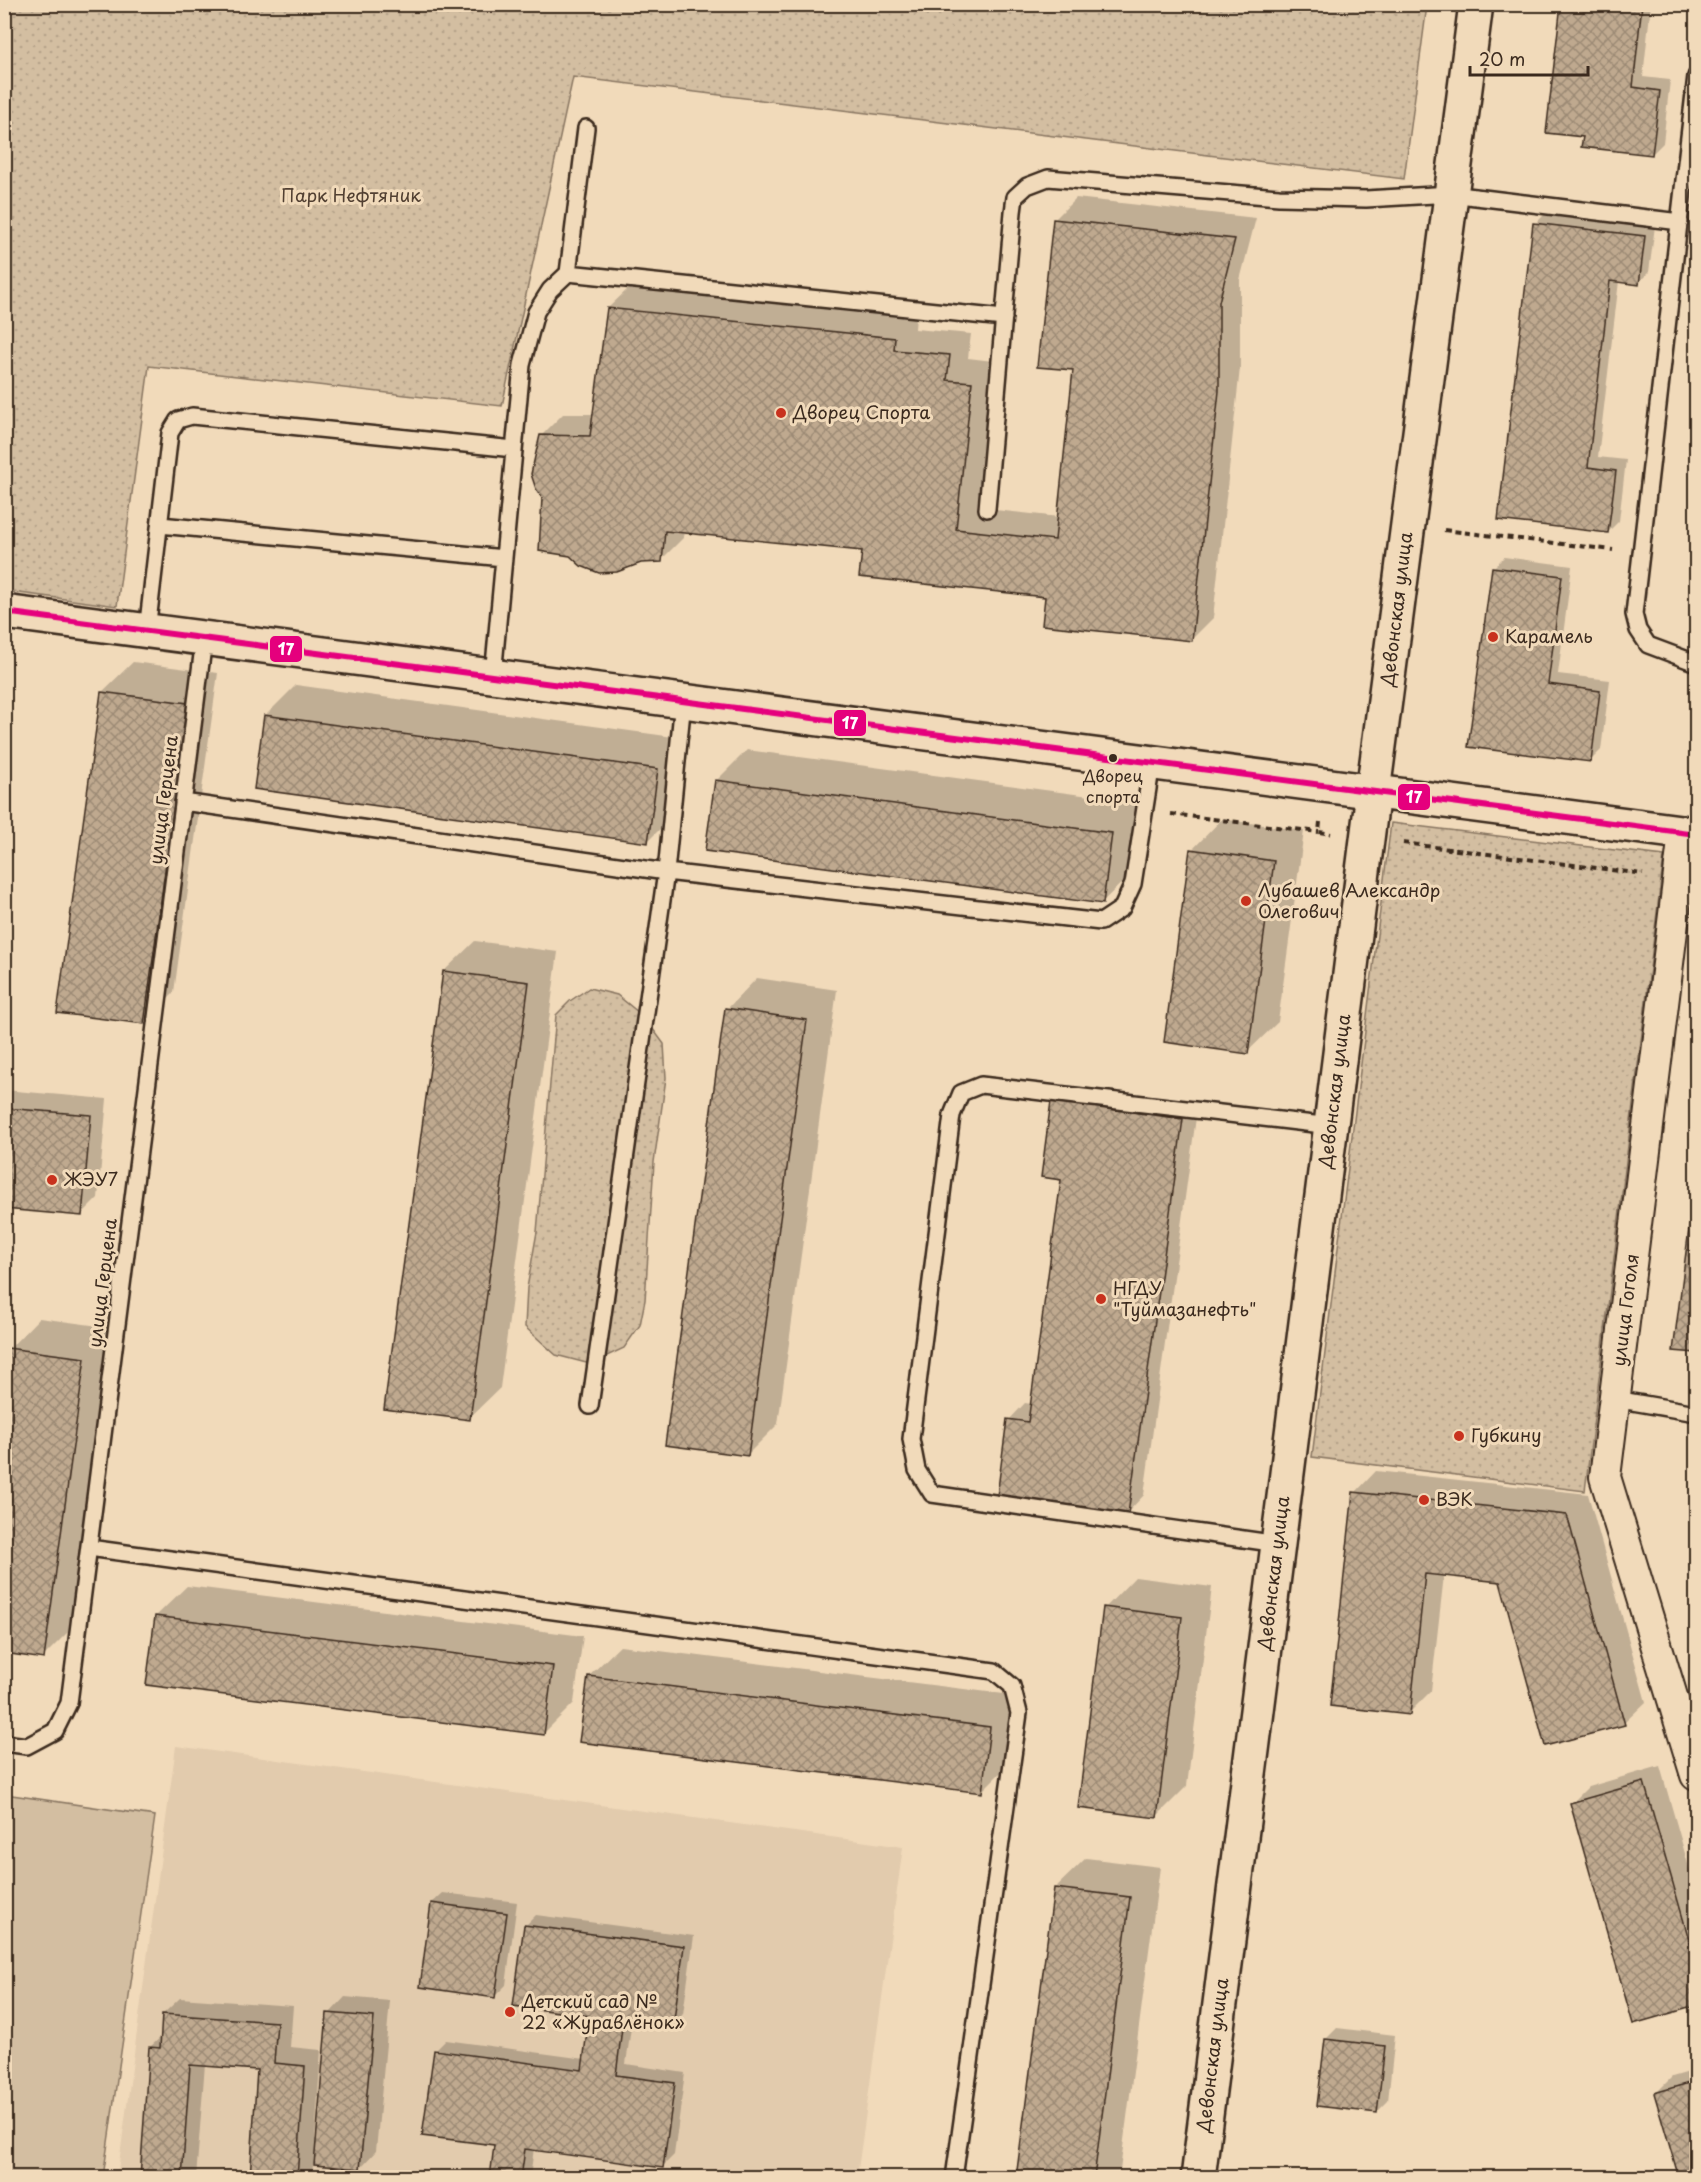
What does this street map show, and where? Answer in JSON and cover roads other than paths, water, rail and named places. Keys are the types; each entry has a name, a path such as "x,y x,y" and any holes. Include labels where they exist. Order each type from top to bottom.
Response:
{"main road":[{"name":"Девонская улица","path":"1198,2178 1373,792 1476,4"},
{"path":"4,612 1690,834"}],"street":[{"name":"улица Гоголя","path":"1690,834 1605,1477 1696,1775"}],"lane":[{"path":"1696,76 1634,614 1638,630 1648,645 1696,663"},
{"path":"493,676 522,365 536,312 550,290 568,273 586,128"},
{"path":"987,510 1015,197 1027,186 1048,178 1279,197 1366,200 1451,194 1680,222"},
{"path":"568,273 1004,318"},
{"path":"147,631 170,433 178,420 192,416 514,449"},
{"path":"160,525 504,558"},
{"name":"улица Герцена","path":"4,1743 27,1746 55,1731 69,1704 204,639"},
{"path":"591,1406 666,872 683,701"},
{"path":"183,802 666,872 1101,922 1122,908 1133,884 1152,763"},
{"path":"1278,1544 932,1494 916,1470 911,1439 915,1404 952,1115 961,1093 981,1085 1331,1126"},
{"path":"1615,1399 1696,1413"},
{"path":"89,1548 994,1671 1012,1686 1019,1713 954,2178"}],"place":[{"name":"Дворец Спорта","path":"781,413"},
{"name":"Карамель","path":"1493,637"},
{"name":"Дворец спорта","path":"1113,758"},
{"name":"Лубашев Александр Олегович","path":"1246,901"},
{"name":"ЖЭУ7","path":"52,1180"},
{"name":"НГДУ \"Туймазанефть\"","path":"1101,1299"},
{"name":"Губкину","path":"1459,1436"},
{"name":"ВЭК","path":"1424,1500"},
{"name":"Детский сад № 22 «Журавлёнок»","path":"510,2012"}],"park label":[{"name":"Парк Нефтяник","path":"351,196"}]}
